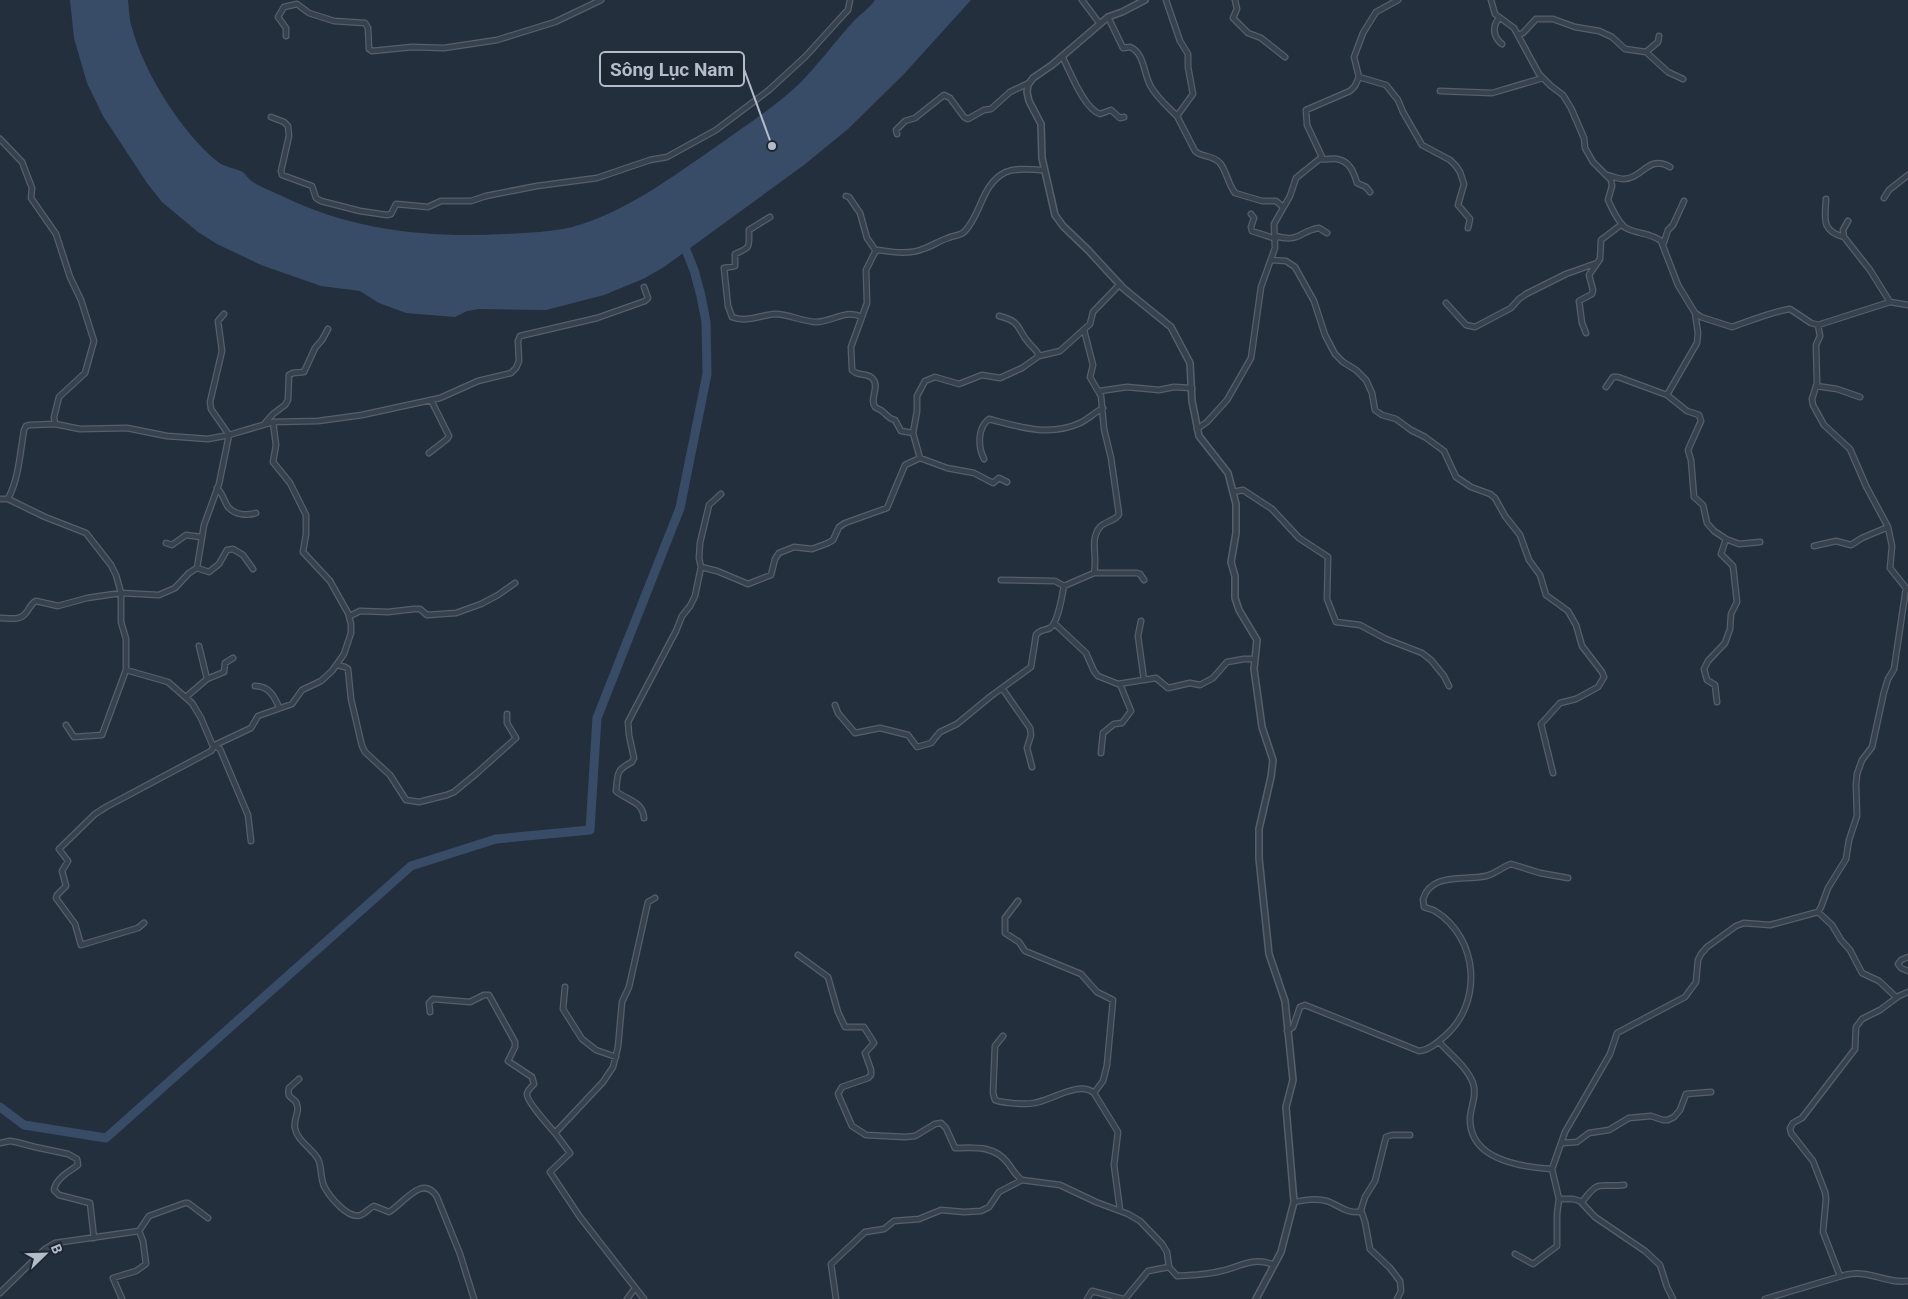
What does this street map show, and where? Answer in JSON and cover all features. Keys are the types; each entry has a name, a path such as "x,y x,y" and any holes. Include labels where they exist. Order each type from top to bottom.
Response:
{"street":[{"path":"286,36 286,26 278,17 283,8 297,4 310,13 334,21 365,22 368,28 369,49 372,51 412,47 444,48 497,40 555,22 601,0"},
{"path":"271,117 284,122 288,126 288,136 281,171 282,176 312,186 316,198 321,201 360,211 387,215 391,214 396,204 428,207 441,201 471,201 486,196 537,186 597,178 650,160 667,157 716,130 791,71 848,10 850,0"},
{"path":"1082,0 1100,24"},
{"path":"1145,0 1108,17 1062,56 1032,78 1027,92 1028,101 1041,126 1044,170 1057,218 1120,284 1171,327 1189,359 1197,428 1202,442 1228,473 1233,492 1236,510 1236,533 1231,562 1235,576 1235,598 1239,610 1258,644 1254,668 1262,727 1272,760 1271,777 1259,829 1261,887 1269,954 1285,1001 1293,1080 1286,1107 1294,1202 1281,1252 1256,1299"},
{"path":"1166,0 1180,41 1188,54 1188,67 1193,91 1192,96 1177,116"},
{"path":"1235,0 1237,9 1233,18 1248,33 1261,38 1285,57"},
{"path":"1320,160 1322,155 1307,125 1306,110 1350,92 1359,77 1354,57 1363,33 1378,10 1398,0"},
{"path":"1492,0 1496,14 1512,26 1535,69 1565,98 1579,124 1586,148 1593,162 1607,175 1612,183 1608,200 1622,224 1628,229 1655,237 1663,245 1678,285 1695,314 1698,333 1697,343 1667,395"},
{"path":"1108,17 1123,48 1130,47 1135,50 1152,90 1177,116 1197,154 1210,156 1220,163 1235,193 1262,201 1276,200 1283,207"},
{"path":"1499,18 1494,27 1497,39 1502,44"},
{"path":"1518,36 1536,19 1553,18 1575,27 1599,31 1612,37 1625,49 1646,52 1668,72 1683,79"},
{"path":"1646,52 1658,42 1659,36"},
{"path":"1062,56 1083,97 1092,110 1100,114 1112,110 1118,118 1124,117"},
{"path":"1359,77 1386,85 1398,100 1419,141 1430,150 1450,160 1456,166 1464,184 1458,203 1470,220 1468,228"},
{"path":"1440,91 1492,93 1543,78"},
{"path":"897,134 896,130 905,121 915,118 944,95 968,119 984,110 991,109 1010,92 1029,83"},
{"path":"0,139 22,162 32,188 31,198 56,234 70,277 82,300 94,341 84,373 59,398 54,417 55,424"},
{"path":"1197,428 1208,422 1227,400 1251,358 1261,287 1275,248 1274,224 1290,196 1296,178 1320,160 1337,159 1352,169 1357,183 1366,187 1370,192"},
{"path":"1607,175 1624,179 1658,162 1670,167"},
{"path":"846,196 849,197 860,213 867,238 876,250 894,253 916,251 950,236 961,234 971,222 984,194 1000,175 1010,170 1044,170"},
{"path":"1884,198 1889,190 1908,175"},
{"path":"1826,199 1826,225 1830,232 1844,237 1870,270 1890,302"},
{"path":"1663,245 1668,230 1674,225 1684,201"},
{"path":"1251,214 1254,218 1251,227 1252,231 1275,237 1291,239 1319,228 1327,233"},
{"path":"770,217 749,230 750,239 747,247 744,251 736,253 735,266 724,268 728,306 732,317 737,319 753,319 766,315 785,314 815,322 853,313 862,317"},
{"path":"1844,237 1844,230 1848,221"},
{"path":"1586,334 1582,323 1579,301 1592,294 1593,290 1589,275 1600,259 1601,240 1622,224"},
{"path":"876,250 866,270 867,299 851,347 852,370 874,379 876,383 873,400 875,407 889,418 895,420 901,431 913,433"},
{"path":"1271,260 1290,262 1296,269 1314,301 1324,335 1339,359 1356,370 1366,380 1372,393 1375,410 1382,415 1396,420 1444,451 1456,477 1471,487 1490,494 1495,498 1505,516 1520,535 1529,560 1540,575 1546,595 1566,609 1574,619 1582,646 1604,677 1598,687 1576,699 1562,702 1554,708 1541,724 1553,773"},
{"path":"1446,303 1466,325 1475,327 1512,308 1526,294 1566,274 1597,263"},
{"path":"920,458 913,433 917,411 917,396 921,386 929,378 938,377 959,384 979,376 1000,378 1017,371 1039,356 1060,351 1090,324 1093,312 1120,284"},
{"path":"8,499 18,473 24,428 30,425 55,424 80,430 134,429 167,436 208,438 229,435 273,422 318,421 362,416 445,396 478,381 513,372 519,361 519,338 524,334 597,318 645,301 648,298 644,287"},
{"path":"1695,314 1732,327 1750,319 1765,317 1790,309 1811,323 1818,325 1890,302 1908,306"},
{"path":"197,568 201,537 208,508 217,488 229,435 210,406 211,392 222,351 218,321 224,314"},
{"path":"999,316 1010,320 1018,326 1026,339 1037,350 1039,356"},
{"path":"1515,1254 1533,1264 1557,1246 1559,1199 1552,1169 1567,1128 1610,1054 1617,1033 1685,997 1696,982 1698,960 1707,947 1740,924 1770,925 1818,912 1828,888 1847,855 1849,840 1857,816 1857,774 1862,760 1872,747 1884,692 1888,679 1894,669 1905,618 1906,588 1890,568 1892,546 1888,527 1866,486 1850,449 1824,424 1815,410 1812,399 1816,386 1816,345 1820,336 1818,325"},
{"path":"264,424 286,403 289,397 290,375 304,372 315,348 328,329"},
{"path":"1084,330 1093,365 1090,376 1100,391 1104,429 1111,458 1119,514 1117,518 1103,524 1096,533 1094,573"},
{"path":"1606,388 1615,377 1667,395 1684,409 1697,414 1702,419 1688,450 1693,494 1703,504 1706,521 1726,539 1738,544 1760,542"},
{"path":"1816,386 1837,389 1860,397"},
{"path":"1100,391 1127,387 1159,390 1174,387 1192,388"},
{"path":"429,453 447,439 448,436 431,400"},
{"path":"984,459 980,451 979,441 985,422 989,419 1014,427 1050,431 1077,424 1103,408"},
{"path":"144,923 138,928 81,945 75,924 56,898 66,886 62,871 68,861 59,849 100,811 211,751 215,745 251,728 258,716 292,704 302,690 321,681 337,665 347,646 351,633 350,616 330,581 303,552 307,519 290,483 273,462 276,445 273,422"},
{"path":"702,567 748,584 768,576 772,573 775,559 779,553 794,547 812,549 828,543 833,540 839,527 845,523 887,508 905,465 920,458 947,468 974,473 993,483 999,478 1007,482"},
{"path":"217,488 231,508 246,515 256,513"},
{"path":"1233,492 1244,490 1272,509 1299,538 1328,557 1327,598 1336,622 1360,625 1386,639 1422,653 1431,660 1444,676 1449,686"},
{"path":"644,818 642,811 636,803 616,791 619,770 622,766 632,762 634,758 628,722 682,616 695,596 702,567 699,558 700,543 709,505 721,494"},
{"path":"0,499 8,499 45,517 86,533 114,568 121,593 121,622 126,639 126,670 102,735 74,737 66,725"},
{"path":"1814,546 1836,541 1851,545 1888,527"},
{"path":"166,543 172,545 186,535 201,537"},
{"path":"1717,702 1716,687 1706,680 1704,669 1708,661 1725,643 1730,629 1731,614 1737,600 1733,566 1721,554 1726,539"},
{"path":"197,568 207,572 212,571 219,564 227,550 233,549 243,555 253,569"},
{"path":"0,618 21,617 26,614 31,603 36,601 58,606 87,598 121,593 155,595 164,593 175,588 189,573 197,568"},
{"path":"1064,586 1094,573 1137,573 1144,580"},
{"path":"1001,580 1055,581 1064,586"},
{"path":"350,616 364,611 388,612 414,609 420,609 428,615 456,613 498,595 515,583"},
{"path":"835,705 838,713 854,733 858,734 876,728 891,730 908,734 916,746 931,744 940,732 956,724 1031,667 1036,635 1039,631 1049,629 1054,623 1064,586"},
{"path":"1141,621 1138,636 1144,680"},
{"path":"1054,623 1086,653 1096,674 1120,684 1158,678 1168,688 1185,684 1200,685 1213,678 1227,662 1244,659 1255,660"},
{"path":"199,646 207,679"},
{"path":"186,697 207,679 224,672 225,663 234,658"},
{"path":"337,665 348,669 359,736 365,752 390,775 404,798 410,801 419,802 447,796 478,773 516,738 507,723 507,714"},
{"path":"126,670 168,682 186,697 197,710 211,742 220,749 248,815 251,841"},
{"path":"1101,753 1103,733 1114,724 1122,723 1131,713 1120,684"},
{"path":"255,686 266,688 279,707"},
{"path":"1002,688 1030,728 1031,735 1027,748 1032,767"},
{"path":"1287,1030 1293,1027 1300,1007 1305,1005 1419,1051 1426,1050 1439,1042 1454,1028 1468,1003 1472,969 1465,945 1453,927 1434,911 1424,907 1423,899 1429,887 1456,878 1485,877 1511,864 1540,873 1568,878"},
{"path":"555,1133 611,1071 616,1057 620,1032 622,1002 629,987 648,902 655,898"},
{"path":"1018,901 1005,918 1005,933 1019,942 1024,950 1084,976 1097,992 1113,1000 1108,1065 1103,1081 1094,1093"},
{"path":"1818,912 1832,925 1850,950 1862,973 1865,976 1880,981 1896,997"},
{"path":"798,955 828,977 838,1012 846,1028 864,1027 874,1043 865,1053 871,1075 868,1078 842,1087 838,1094 854,1128 866,1135 905,1137 917,1135 935,1124 941,1123 946,1128 954,1147 997,1152 1022,1180"},
{"path":"1908,957 1901,960 1898,964 1901,968 1908,971"},
{"path":"565,987 563,1009 582,1039 596,1050 616,1057"},
{"path":"1840,1276 1823,1232 1825,1192 1813,1161 1791,1133 1790,1128 1793,1123 1802,1118 1855,1049 1856,1027 1862,1019 1880,1010 1896,997 1908,992"},
{"path":"430,1012 429,1003 433,999 470,1002 484,994 489,995 515,1042 514,1050 508,1061 532,1077 534,1084 528,1092 528,1096 538,1113 570,1153 550,1172 551,1176 580,1217 644,1299"},
{"path":"1003,1036 994,1046 993,1058 993,1093 994,1098 998,1102 1034,1103 1063,1092 1086,1089 1094,1093 1118,1132 1114,1165 1120,1210"},
{"path":"1439,1042 1461,1065 1472,1082 1475,1093 1470,1120 1476,1141 1484,1149 1511,1163 1552,1169"},
{"path":"299,1079 289,1088 288,1094 296,1102 299,1112 295,1121 296,1131 317,1158 324,1186 334,1200 347,1213 357,1216 374,1206 389,1212 418,1189 428,1188 431,1190 437,1197 460,1254 474,1299"},
{"path":"1562,1143 1577,1142 1589,1133 1612,1128 1629,1118 1651,1116 1668,1120 1674,1117 1680,1110 1686,1094 1711,1092"},
{"path":"1397,1299 1401,1291 1400,1281 1390,1268 1370,1249 1365,1222 1361,1212 1365,1197 1375,1181 1386,1137 1392,1135 1410,1136"},
{"path":"0,1143 16,1142 35,1148 68,1154 78,1159 78,1165 63,1176 56,1184 54,1190 59,1195 90,1203 94,1238"},
{"path":"836,1299 831,1264 865,1232 884,1229 894,1221 919,1219 941,1210 972,1213 981,1211 989,1206 999,1192 1022,1180 1060,1185 1096,1202 1120,1210 1140,1221 1159,1240 1167,1252 1170,1267 1177,1276 1222,1271 1258,1261 1274,1265"},
{"path":"1582,1202 1591,1190 1598,1185 1624,1184"},
{"path":"1559,1199 1573,1199 1582,1202 1595,1217 1640,1247 1662,1268 1667,1287 1673,1299"},
{"path":"1294,1202 1316,1200 1329,1202 1350,1212 1361,1212"},
{"path":"139,1232 149,1216 185,1203 188,1203 208,1218"},
{"path":"0,1293 50,1246 64,1241 139,1232"},
{"path":"122,1299 113,1278 136,1271 146,1264 143,1240 139,1232"},
{"path":"1087,1299 1092,1291 1124,1299 1148,1270 1170,1267"},
{"path":"1765,1299 1840,1276 1863,1272 1893,1281 1908,1281"},
{"path":"627,1299 635,1288"}],"water":[{"path":"70,0 128,0 130,21 145,64 155,83 178,119 191,135 204,150 221,164 241,171 258,185 310,209 337,218 392,230 449,235 477,235 539,232 572,227 631,203 720,144 790,92 875,0 971,0 904,74 848,129 804,165 664,267 643,279 604,295 546,310 479,309 467,311 455,317 406,313 379,303 360,291 321,286 261,265 217,244 198,232 162,202 147,183 103,116 87,83 74,38"}],"waterway":[{"path":"0,1107 24,1125 106,1138 411,866 496,839 590,830 597,718 680,508 707,374 706,322 694,270 682,240"}],"place":[{"name":"Sông Lục Nam","path":"772,146"}]}
